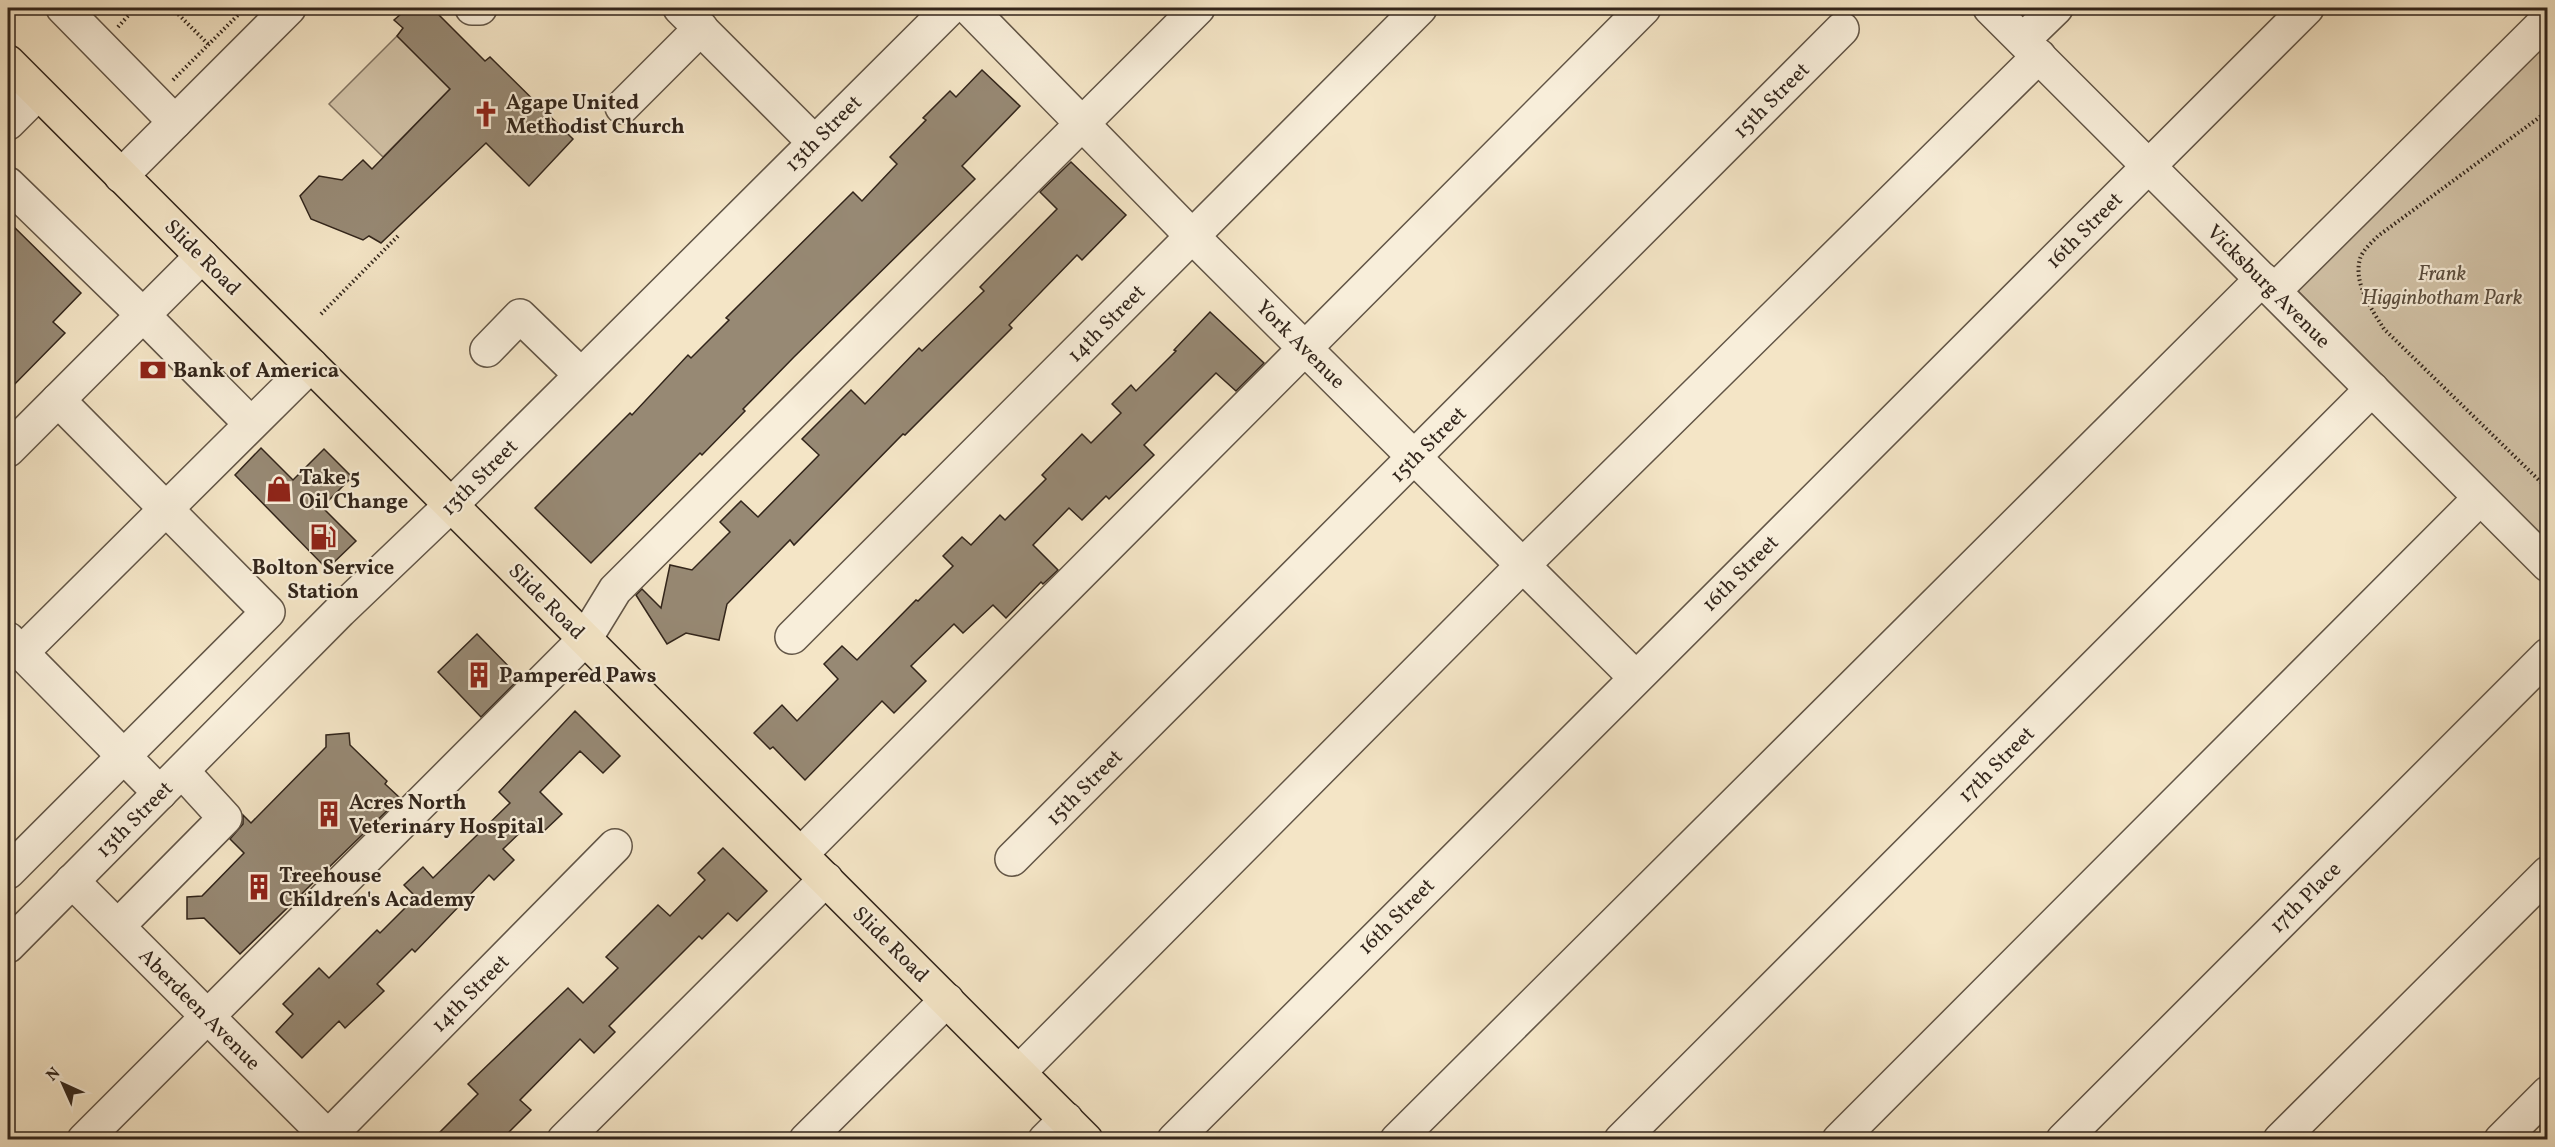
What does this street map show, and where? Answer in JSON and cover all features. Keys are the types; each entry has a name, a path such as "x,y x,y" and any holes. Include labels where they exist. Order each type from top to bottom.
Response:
{"main road":[{"name":"Slide Road","path":"8,62 1019,1072 1066,1133"}],"street":[{"path":"63,8 175,122"},
{"path":"121,176 289,8"},
{"path":"472,8 480,8"},
{"name":"13th Street","path":"8,946 304,647 451,505 950,8"},
{"name":"York Avenue","path":"969,8 1192,237 1635,677"},
{"path":"84,1140 585,639 615,590 1198,8"},
{"name":"14th Street","path":"792,638 1420,8"},
{"path":"801,854 1644,8"},
{"name":"Vicksburg Avenue","path":"1990,8 2547,565"},
{"path":"1019,1072 1523,565 2031,48 2056,8"},
{"name":"16th Street","path":"1174,1140 2307,8"},
{"path":"622,107 688,14 814,142"},
{"path":"1397,1140 2268,285 2547,19"},
{"name":"15th Street","path":"1012,859 1842,29"},
{"path":"8,123 38,93"},
{"path":"8,184 251,424"},
{"path":"8,450 202,256"},
{"path":"487,350 528,309 581,375"},
{"path":"118,926 225,818 171,782 124,756 14,646 166,509 310,365"},
{"name":"17th Street","path":"1621,1140 2372,389"},
{"path":"58,400 304,647"},
{"path":"1839,1140 2481,498"},
{"path":"8,872 268,612"},
{"name":"17th Place","path":"2063,1140 2547,655"},
{"name":"14th Street","path":"326,1138 615,846"},
{"path":"2280,1140 2547,873"},
{"path":"564,1140 826,879"},
{"name":"Aberdeen Avenue","path":"72,881 207,1015 326,1138"},
{"path":"806,1140 947,1000"},
{"path":"2501,1140 2547,1093"}],"path":[{"path":"171,8 208,44"},
{"path":"172,80 244,8"},
{"path":"2547,111 2378,236 2360,257 2359,275 2369,306 2384,329 2547,489"},
{"path":"321,314 398,236"}],"green space":[{"name":"Frank Higginbotham Park","path":"2547,31 2547,541 2297,290"},
{"path":"397,36 451,88 383,157 329,104"}],"building":[{"name":"Agape United Methodist Church","path":"408,8 432,8 485,61 490,57 573,139 529,186 486,143 381,243 369,236 363,240 311,219 300,196 319,176 342,180 363,160 372,169 450,89 397,36 403,28 394,20"},
{"path":"982,70 1020,106 962,166 975,179 794,357 702,455 700,453 591,563 535,508 630,413 632,415 688,355 691,358 729,320 726,318 853,192 862,201 897,164 890,157 926,120 923,118 950,91 956,97"},
{"path":"1071,162 1126,215 1082,260 1077,255 1009,325 1012,328 905,435 903,434 794,545 790,540 727,604 719,640 686,633 667,644 636,595 642,589 661,608 670,565 692,570 730,532 720,522 741,501 758,517 819,455 802,439 851,390 865,404 919,348 922,351 984,291 980,287 1057,209 1040,192"},
{"path":"8,221 81,293 53,322 65,333 8,391"},
{"path":"1210,312 1264,363 1236,391 1216,373 1144,445 1154,455 1109,499 1106,496 1082,520 1069,508 1033,545 1058,570 1043,584 1041,582 1006,618 993,605 963,633 954,624 911,666 926,681 894,713 882,701 805,780 773,747 770,749 754,733 782,705 797,721 838,679 824,664 842,646 857,660 953,566 943,556 962,537 971,545 1000,515 1005,520 1046,479 1042,475 1082,434 1091,443 1121,413 1112,404 1131,385 1136,391 1176,351 1174,350"},
{"path":"261,448 293,480 324,449 352,477 322,507 356,541 327,569 235,475"},
{"name":"Pampered Paws","path":"477,634 520,678 481,717 438,672"},
{"path":"575,711 620,756 603,773 580,751 540,792 562,814 543,832 532,821 503,849 514,860 494,880 489,875 415,952 412,949 377,984 384,991 345,1028 339,1021 302,1058 276,1032 293,1014 283,1004 319,968 329,978 377,930 380,933 416,897 404,885 423,867 433,878 510,803 499,792"},
{"path":"349,733 350,745 387,781 385,784 400,798 240,954 204,918 187,919 187,897 202,896 244,853 230,839 243,824 243,815 251,823 326,747 326,735"},
{"path":"723,848 767,891 737,921 728,913 702,939 699,936 609,1026 615,1032 594,1053 580,1039 520,1100 531,1110 501,1140 432,1140 478,1094 468,1084 568,988 583,1003 618,968 606,957 658,905 670,916 705,880 698,873"}],"place":[{"name":"Agape United Methodist Church","path":"486,114"},
{"name":"Bank of America","path":"153,370"},
{"name":"Take 5 Oil Change","path":"279,489"},
{"name":"Bolton Service Station","path":"323,537"},
{"name":"Pampered Paws","path":"479,675"},
{"name":"Acres North Veterinary Hospital","path":"329,814"},
{"name":"Treehouse Children's Academy","path":"259,887"}]}
